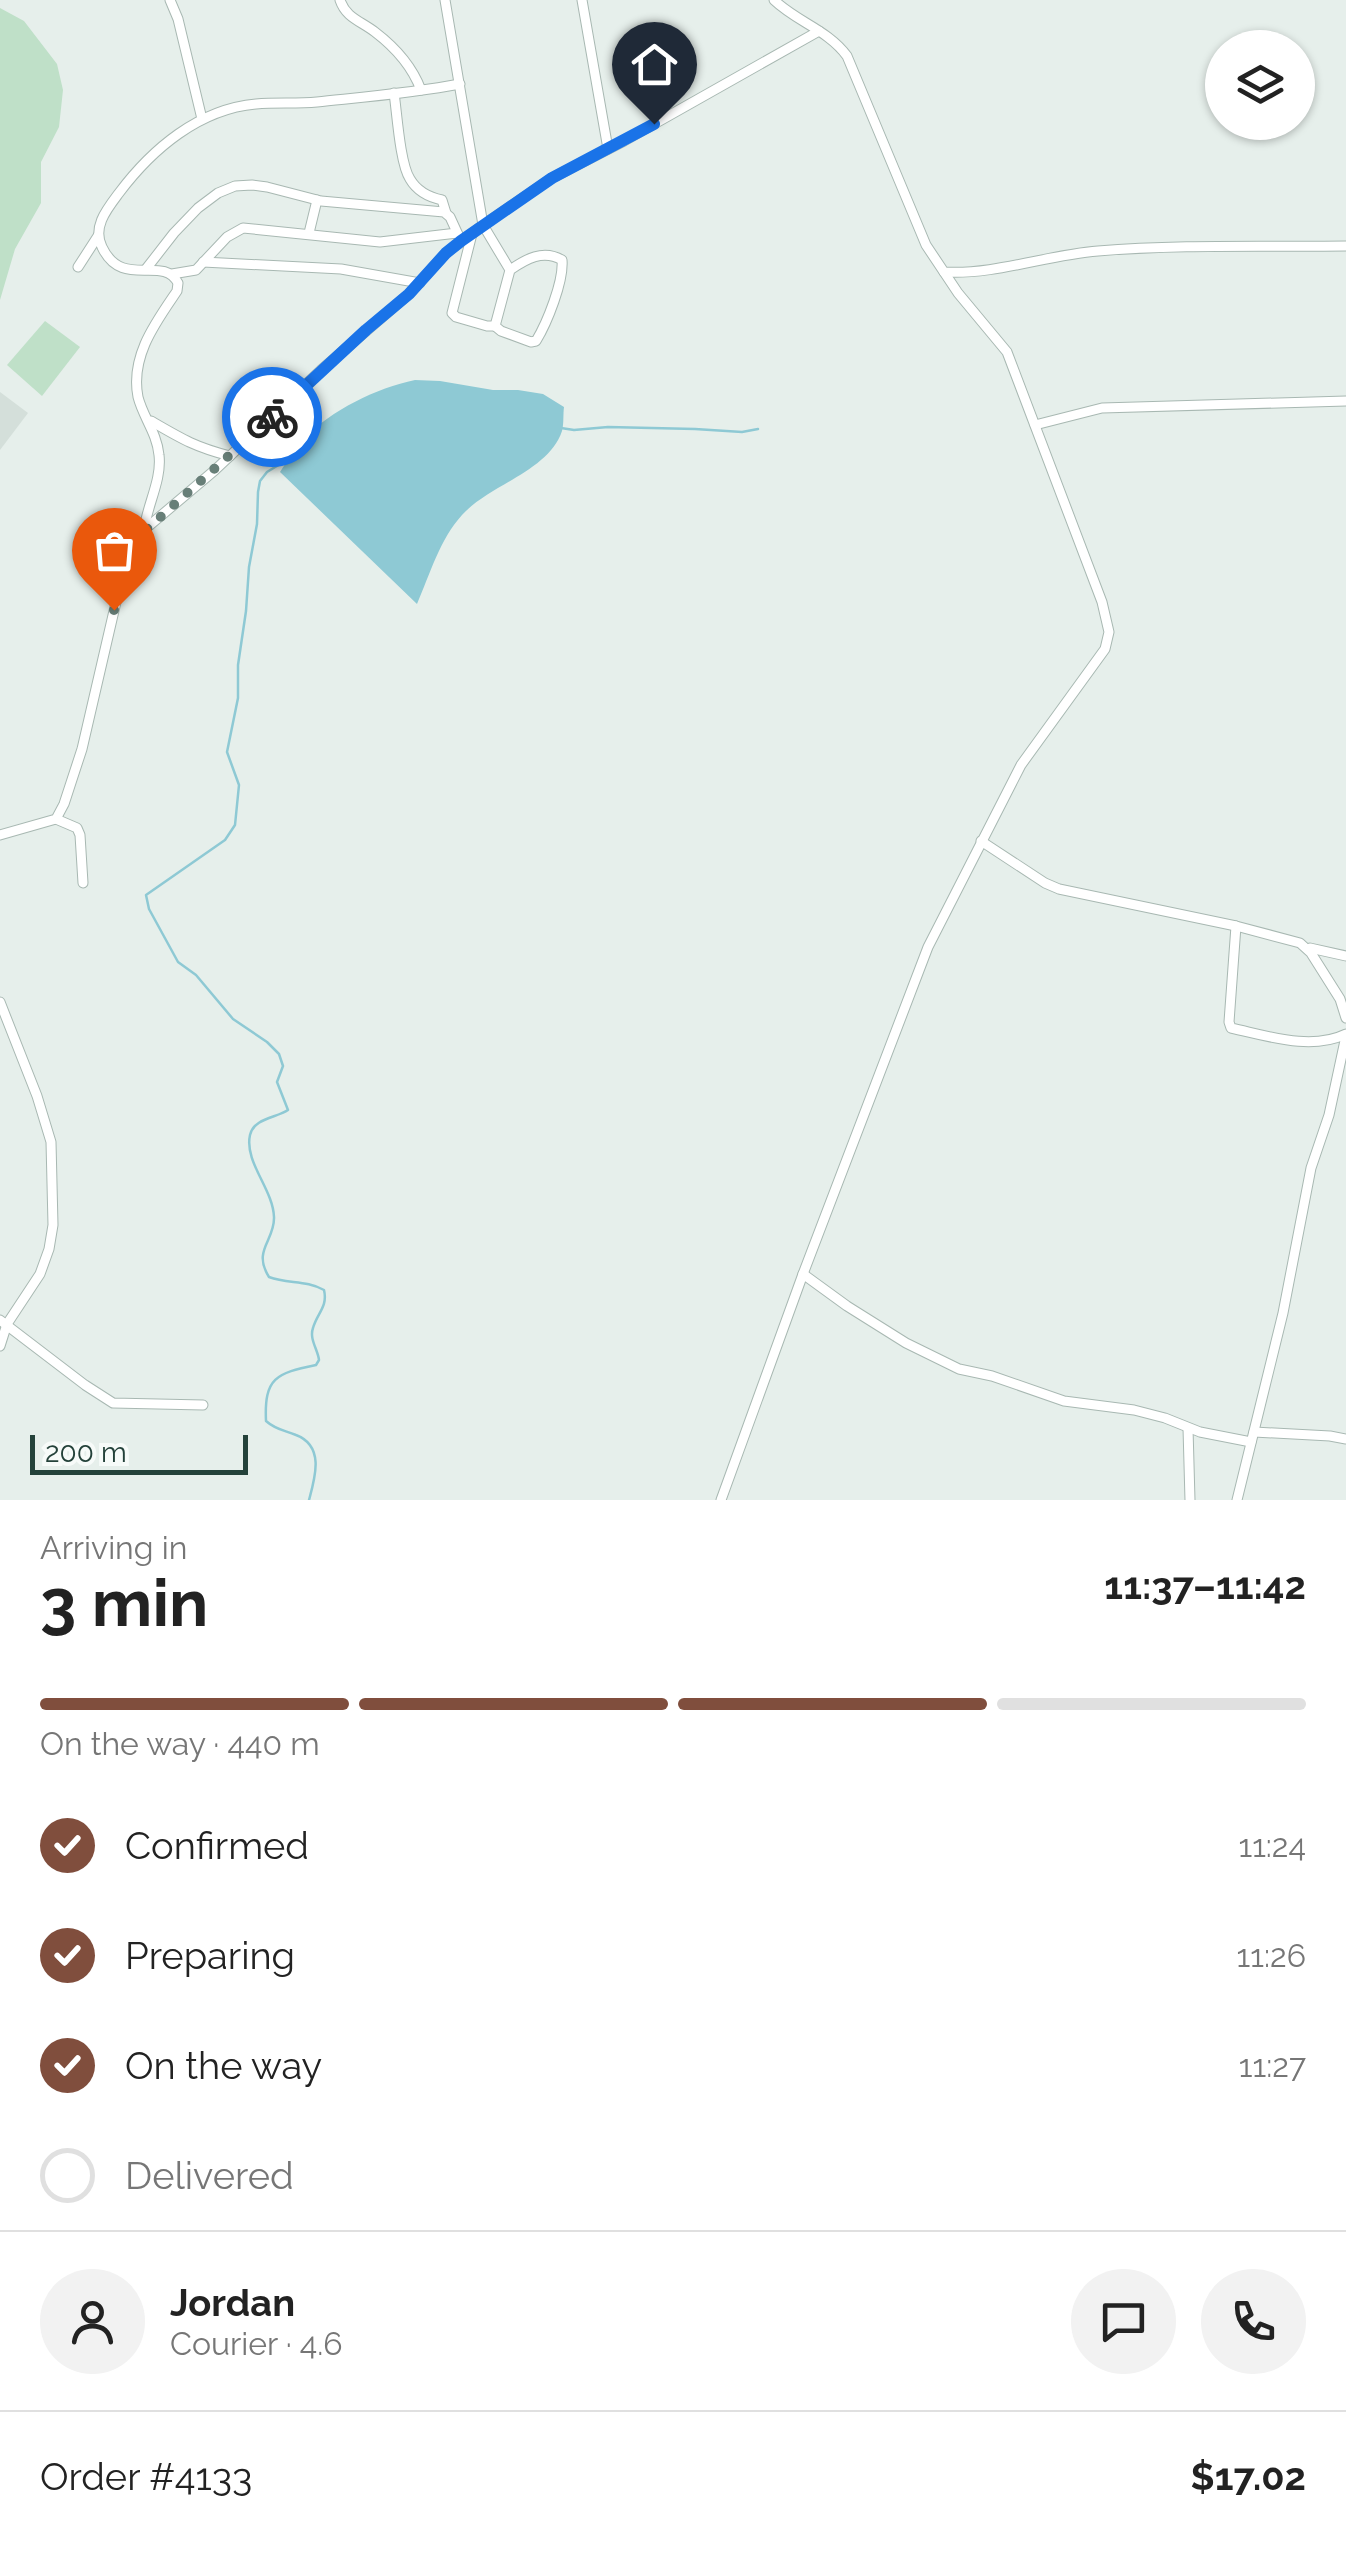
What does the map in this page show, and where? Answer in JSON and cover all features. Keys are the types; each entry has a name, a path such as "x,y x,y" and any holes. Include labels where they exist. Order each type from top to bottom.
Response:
{"street":[{"path":"169,0 178,19 202,119"},
{"path":"340,0 346,14 373,30 404,60 421,90"},
{"path":"445,0 483,225 510,270 496,326"},
{"path":"582,0 608,150"},
{"path":"721,1500 928,948 1021,765 1105,649 1109,632 1102,602 1007,352 926,246 846,56 830,37 774,0"},
{"path":"98,236 104,251 129,271 150,268 178,277 193,272 228,237 243,228 380,242 472,234 552,178 819,30"},
{"path":"78,267 126,184 172,138 202,119 256,104 316,102 460,84"},
{"path":"394,93 410,180 427,197 442,200 459,237"},
{"path":"150,268 180,226 210,197 226,189 252,185 317,200 446,213"},
{"path":"309,233 317,200"},
{"path":"472,234 452,313 532,342 538,340 563,263 560,258 546,254 510,270"},
{"path":"56,818 82,749 126,559 136,539 420,283 459,237"},
{"path":"944,272 962,273 1108,250 1346,246"},
{"path":"203,262 341,270 420,283"},
{"path":"144,530 160,467 157,442 138,396 139,366 152,326 176,290 178,277"},
{"path":"1035,425 1102,408 1346,400"},
{"path":"149,420 181,440 230,456"},
{"path":"0,835 56,818 77,828 83,884"},
{"path":"981,841 1045,884 1059,889 1236,926 1346,956"},
{"path":"1236,926 1231,1028 1309,1043 1329,1042 1346,1035"},
{"path":"1307,948 1340,999 1346,1018"},
{"path":"0,1002 51,1142 53,1225 40,1274 3,1327 0,1346"},
{"path":"1237,1500 1346,1035"},
{"path":"803,1274 906,1343 959,1369 1064,1401 1134,1410 1188,1428 1252,1437 1346,1439"},
{"path":"3,1327 113,1404 203,1406"},
{"path":"1188,1428 1190,1500"}],"shaded area":[{"path":"0,392 28,413 0,450"}],"green space":[{"path":"0,8 24,21 57,64 63,90 59,127 41,162 41,203 15,249 0,300"},
{"path":"45,321 80,347 42,396 7,365"}],"water":[{"path":"415,380 543,394 564,407 562,431 545,457 474,504 454,524 417,604 280,472 300,443 327,419 370,395"}],"waterway":[{"path":"561,428 742,432 758,429"},
{"path":"290,458 267,472 258,492 238,665 238,698 227,752 239,785 235,825 225,840 146,895 149,909 178,962 196,975 233,1019 267,1042 279,1054 283,1066 277,1082 288,1110 256,1125 249,1145 274,1217 263,1252 264,1268 269,1277 324,1290 323,1306 312,1332 319,1360 316,1365 275,1380 266,1407 266,1421 305,1440 311,1447 316,1463 309,1500"}],"way so far":[{"path":"114,610 126,559 136,539 272,417"}],"route":[{"path":"272,417 409,294 461,241 552,178 654,124"}]}
